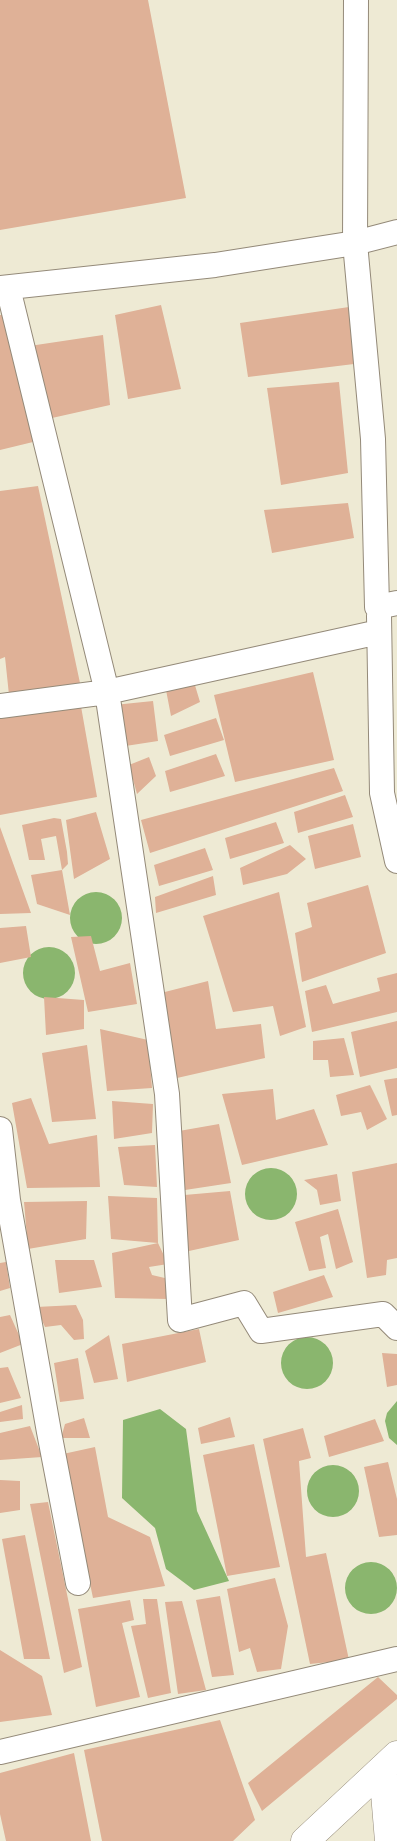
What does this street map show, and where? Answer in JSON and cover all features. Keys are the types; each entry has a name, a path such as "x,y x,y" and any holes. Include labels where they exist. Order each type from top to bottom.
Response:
{"street":[{"path":"356,0 355,243 373,439 377,607 388,605 380,632 382,793 397,861"},
{"path":"397,232 355,243 215,265 4,288 107,692 168,1094 180,1320 244,1303 261,1331 383,1314 397,1328"},
{"path":"0,706 107,692 380,632"},
{"path":"0,1129 12,1220 49,1432 78,1583"},
{"path":"0,1752 397,1658"},
{"path":"305,1841 390,1762"},
{"path":"389,1841 390,1762"}],"green space":[{"path":"96,892 106,894 114,900 120,908 122,918 120,928 114,936 106,942 96,944 86,942 78,936 72,928 70,918 72,908 78,900 86,894"},
{"path":"49,947 59,949 67,955 73,963 75,973 73,983 67,991 59,997 49,999 39,997 31,991 25,983 23,973 25,963 31,955 39,949"},
{"path":"271,1168 281,1170 289,1176 295,1184 297,1194 295,1204 289,1212 281,1218 271,1220 261,1218 253,1212 247,1204 245,1194 247,1184 253,1176 261,1170"},
{"path":"307,1337 317,1339 325,1345 331,1353 333,1363 331,1373 325,1381 317,1387 307,1389 297,1387 289,1381 283,1373 281,1363 283,1353 289,1345 297,1339"},
{"path":"397,1401 397,1445 389,1438 385,1421 387,1413"},
{"path":"160,1409 186,1429 197,1511 229,1581 194,1590 166,1569 155,1528 122,1498 123,1420"},
{"path":"333,1465 343,1467 351,1473 357,1481 359,1491 357,1501 351,1509 343,1515 333,1517 323,1515 315,1509 309,1501 307,1491 309,1481 315,1473 323,1467"},
{"path":"371,1562 381,1564 389,1570 395,1578 397,1588 395,1598 389,1606 381,1612 371,1614 361,1612 353,1606 347,1598 345,1588 347,1578 353,1570 361,1564"}],"building":[{"path":"0,0 148,0 186,198 0,230"},
{"path":"161,305 181,389 128,399 115,315"},
{"path":"349,307 354,364 248,377 240,323"},
{"path":"0,315 3,315 33,442 0,450"},
{"path":"103,335 110,405 43,420 16,348"},
{"path":"339,382 348,473 281,485 267,388"},
{"path":"38,486 80,683 9,695 5,657 0,659 0,491"},
{"path":"348,503 354,538 272,553 264,510"},
{"path":"313,672 334,760 235,782 214,695"},
{"path":"194,682 200,702 171,716 166,690"},
{"path":"79,695 97,797 0,815 0,714"},
{"path":"153,701 158,741 119,747 114,705"},
{"path":"216,718 224,740 170,756 164,735"},
{"path":"216,754 225,776 170,792 165,771"},
{"path":"149,757 156,776 137,794 129,765"},
{"path":"334,768 343,791 150,853 141,820"},
{"path":"345,795 353,817 298,833 294,812"},
{"path":"96,812 110,859 74,879 66,820"},
{"path":"54,818 61,819 67,852 68,864 62,870 56,836 41,839 45,860 29,860 22,825"},
{"path":"276,822 284,843 230,859 225,838"},
{"path":"353,824 361,857 315,869 308,836"},
{"path":"0,827 31,913 0,914"},
{"path":"290,845 306,859 287,874 243,885 240,868"},
{"path":"205,848 213,870 159,886 154,865"},
{"path":"62,870 70,915 37,904 31,875"},
{"path":"213,876 216,895 156,913 155,897"},
{"path":"368,885 386,953 302,982 295,933 312,927 307,903"},
{"path":"279,892 306,1027 280,1036 273,1006 233,1012 203,916"},
{"path":"26,926 31,957 0,963 0,928"},
{"path":"91,936 100,971 130,963 137,1004 88,1012 71,937"},
{"path":"397,973 397,1012 312,1032 305,991 326,985 333,1004 380,991 377,978"},
{"path":"208,981 216,1029 261,1024 265,1058 177,1078 153,995"},
{"path":"44,997 84,1000 84,1029 46,1035"},
{"path":"397,1021 397,1068 360,1077 351,1032"},
{"path":"100,1029 148,1040 152,1088 107,1091"},
{"path":"344,1038 354,1075 330,1077 328,1060 313,1060 313,1041"},
{"path":"87,1045 96,1119 52,1122 42,1053"},
{"path":"397,1078 397,1115 392,1116 384,1080"},
{"path":"370,1085 387,1119 367,1130 361,1112 341,1116 336,1095"},
{"path":"273,1089 276,1120 314,1109 328,1145 242,1165 222,1094"},
{"path":"31,1098 49,1144 97,1135 100,1187 27,1188 12,1103"},
{"path":"112,1101 153,1104 152,1133 114,1139"},
{"path":"219,1124 231,1183 185,1190 179,1131"},
{"path":"155,1145 157,1187 124,1185 118,1147"},
{"path":"397,1163 397,1258 387,1260 386,1275 367,1278 352,1172"},
{"path":"337,1174 341,1201 320,1205 317,1190 304,1180"},
{"path":"230,1191 239,1240 189,1251 173,1196"},
{"path":"108,1196 157,1198 158,1243 111,1239"},
{"path":"87,1201 86,1239 28,1249 24,1202"},
{"path":"338,1209 353,1262 336,1269 328,1234 320,1237 326,1268 309,1271 295,1222"},
{"path":"158,1243 168,1264 149,1267 152,1275 169,1279 169,1299 115,1298 112,1253"},
{"path":"55,1260 94,1260 102,1287 59,1293"},
{"path":"6,1262 10,1288 0,1291 0,1263"},
{"path":"324,1275 333,1297 278,1313 273,1292"},
{"path":"76,1305 83,1320 84,1339 74,1340 61,1325 45,1327 36,1307"},
{"path":"10,1315 23,1344 0,1353 0,1317"},
{"path":"199,1329 206,1362 127,1382 122,1344"},
{"path":"109,1335 118,1379 94,1383 85,1351"},
{"path":"382,1353 397,1354 397,1385 387,1387"},
{"path":"78,1358 84,1399 60,1402 54,1363"},
{"path":"8,1367 21,1398 0,1403 0,1368"},
{"path":"22,1405 23,1419 0,1422 0,1412"},
{"path":"230,1417 235,1437 201,1444 198,1428"},
{"path":"84,1418 90,1438 61,1438 65,1424"},
{"path":"375,1419 384,1441 329,1457 324,1436"},
{"path":"30,1426 42,1457 0,1460 0,1433"},
{"path":"303,1428 311,1458 299,1461 306,1557 326,1553 349,1660 310,1664 263,1439"},
{"path":"254,1444 280,1567 227,1576 203,1455"},
{"path":"95,1447 108,1517 150,1537 165,1586 93,1598 63,1454"},
{"path":"388,1462 397,1499 397,1535 379,1537 364,1467"},
{"path":"0,1480 20,1481 20,1510 0,1513"},
{"path":"48,1502 82,1667 64,1673 30,1504"},
{"path":"25,1535 50,1659 24,1659 2,1539"},
{"path":"275,1578 288,1626 281,1669 257,1672 250,1648 239,1652 227,1589"},
{"path":"220,1596 234,1675 212,1677 196,1600"},
{"path":"143,1599 157,1599 171,1693 148,1698 131,1626 146,1624"},
{"path":"130,1600 134,1620 122,1623 140,1697 96,1707 78,1609"},
{"path":"182,1601 206,1690 178,1694 165,1602"},
{"path":"0,1650 42,1676 52,1715 0,1722"},
{"path":"378,1677 397,1695 397,1699 262,1811 248,1783"},
{"path":"220,1720 255,1820 233,1841 102,1841 84,1750"},
{"path":"74,1753 91,1841 6,1841 0,1814 0,1773"}]}
